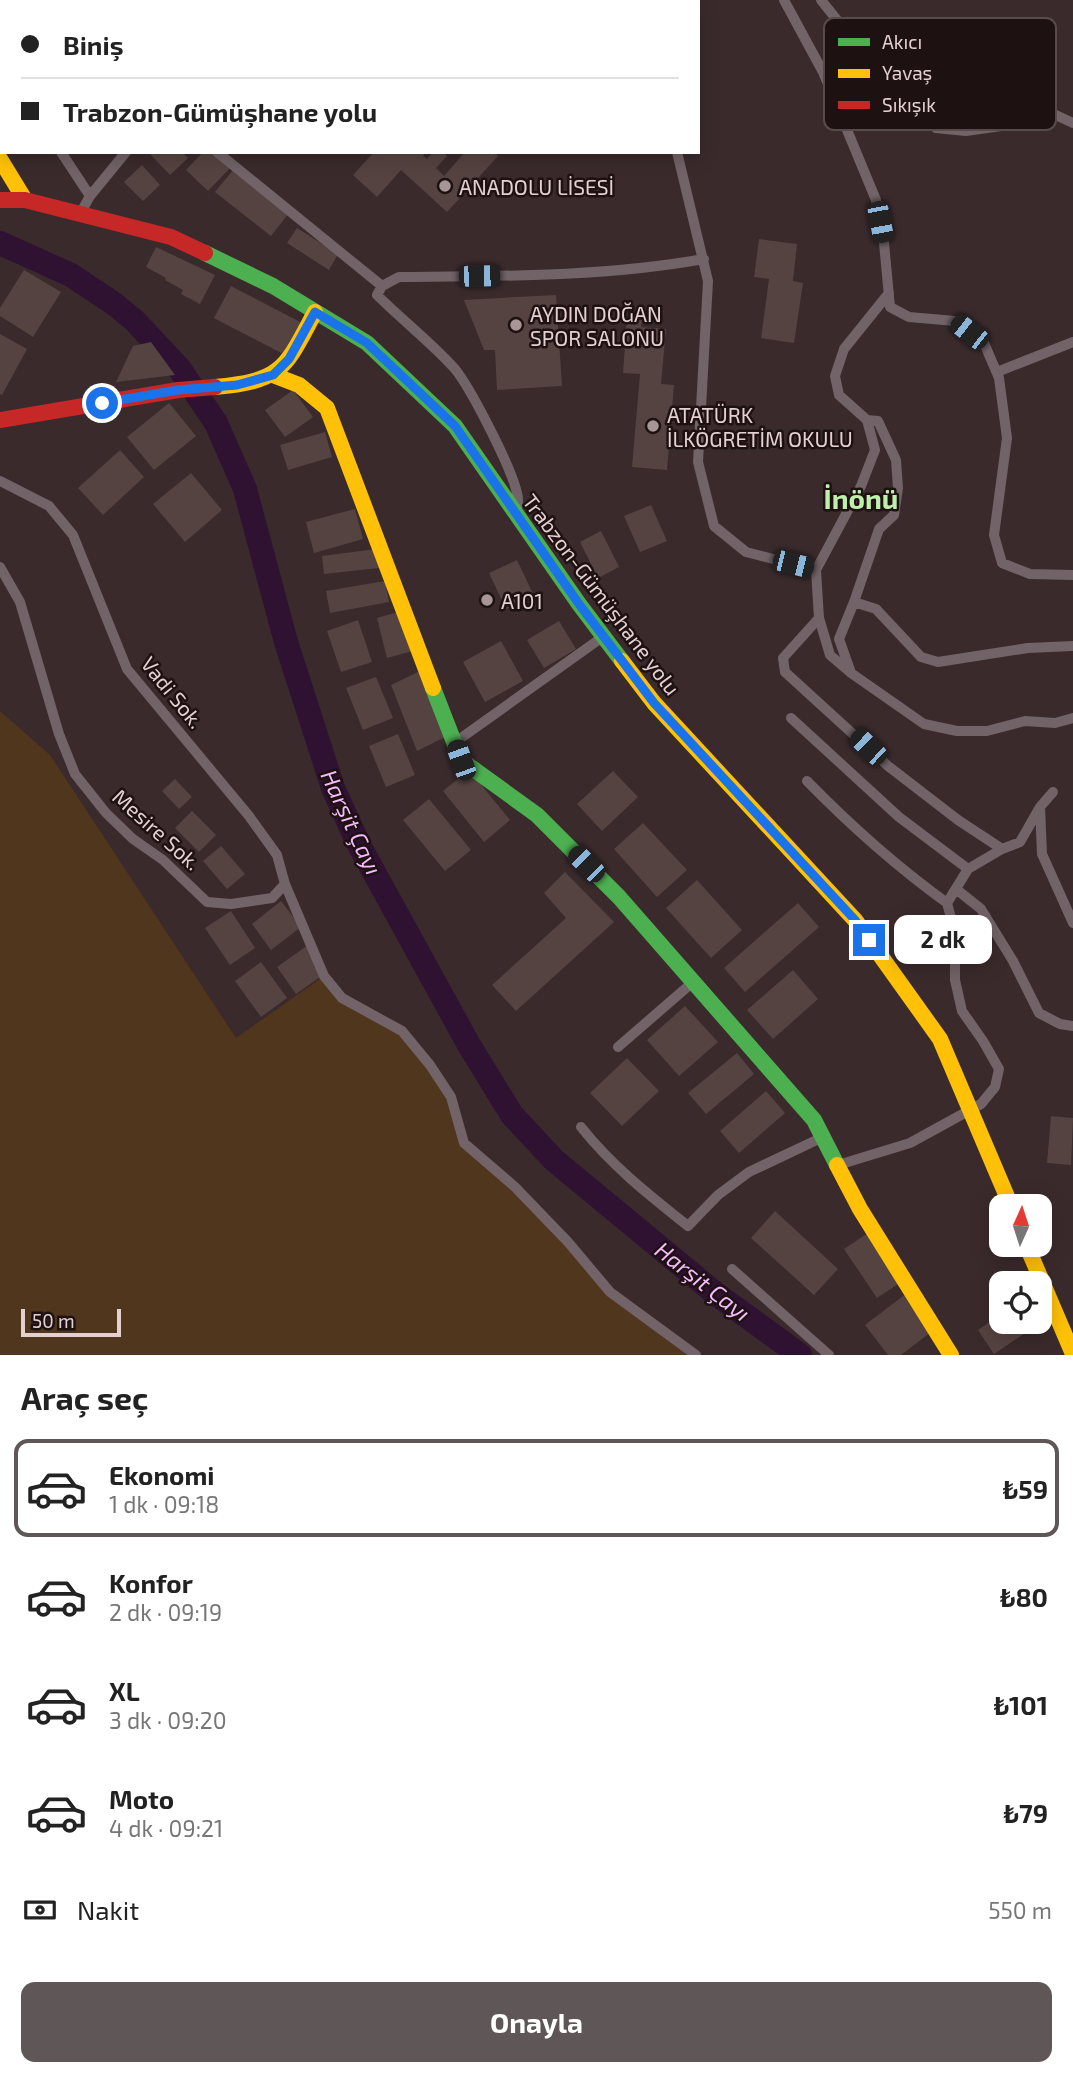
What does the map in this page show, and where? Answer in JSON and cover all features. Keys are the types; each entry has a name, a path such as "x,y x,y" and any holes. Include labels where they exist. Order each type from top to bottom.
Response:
{"main road":[{"path":"0,159 25,201"},
{"name":"Trabzon-Gümüşhane yolu","path":"0,200 25,201 171,237 273,286 367,343 455,426 579,604 654,703 855,920 940,1039 1006,1194"},
{"path":"0,420 178,390 237,385 273,375 289,359 315,312"},
{"path":"273,375 299,385 327,408 461,760 537,815 619,897 814,1120 860,1209 944,1352"},
{"path":"1032,1257 1073,1354"}],"street":[{"path":"784,0 824,74"},
{"path":"821,0 835,18"},
{"path":"1056,115 1073,123"},
{"path":"847,130 876,200 884,243 890,307 909,317 955,321 984,343 997,372 1007,438 994,535 1002,563 1030,574 1073,575"},
{"path":"62,154 90,196"},
{"path":"80,214 90,196 124,154"},
{"path":"219,154 382,286"},
{"path":"678,154 708,281 698,462 715,526 746,552 816,570"},
{"path":"516,515 516,491 497,446 464,382 454,368 377,295 382,286 399,277 562,274 666,266 704,259"},
{"path":"888,293 844,349 835,376 839,395 867,420 875,450 861,486 816,570 819,618 830,655 924,724 957,731 987,731 1025,721 1055,723 1073,718"},
{"path":"997,372 1073,342"},
{"path":"851,673 839,639 879,529 894,515 898,488 896,460 878,421 867,420"},
{"name":"Vadi Sok.","path":"0,481 49,506 73,535 127,669 249,816 277,855 285,884 324,976 342,998 402,1031 451,1097 464,1143 515,1187 610,1292 696,1355"},
{"name":"Mesire Sok.","path":"0,568 20,602 59,734 75,774 106,813 133,839 163,860 207,902 231,904 272,898 285,884"},
{"path":"854,603 876,608 921,657 938,662 1028,648 1073,646"},
{"path":"819,618 783,658 785,672 888,766 958,820 1002,849"},
{"path":"454,743 604,636"},
{"path":"791,718 898,817 968,869"},
{"path":"807,781 873,845 947,903 955,933 955,980 962,1011 999,1069 995,1087 981,1104 910,1143 838,1166"},
{"path":"947,903 968,869 1020,842 1052,792"},
{"path":"1040,807 1042,854 1073,923"},
{"path":"956,889 981,909 1013,961 1039,1013 1060,1024 1073,1026"},
{"path":"618,1047 693,982"},
{"path":"581,1127 602,1154 623,1174 688,1226 718,1195 749,1172 823,1137"},
{"path":"732,1269 829,1355"}],"shaded area":[{"path":"0,711 50,755 236,1038 324,976 342,998 402,1031 451,1097 464,1143 515,1187 610,1292 696,1355 0,1355"}],"building":[{"path":"150,154 184,154 188,158 170,175"},
{"path":"201,154 218,154 231,167 208,191 186,170"},
{"name":"ANADOLU LİSESİ","path":"372,154 424,154 423,156 427,159 431,154 445,154 447,156 436,168 444,176 463,154 498,156 447,212 401,170 377,197 353,175"},
{"path":"142,165 160,185 143,201 124,182"},
{"path":"234,169 289,213 271,236 215,192"},
{"path":"297,228 338,254 329,270 287,243"},
{"path":"759,239 797,244 793,281 803,283 794,343 761,338 769,279 754,277"},
{"path":"156,247 215,275 200,304 181,294 183,290 146,267"},
{"path":"24,270 61,292 33,337 0,316 0,308"},
{"path":"231,286 302,323 285,355 214,318"},
{"name":"AYDIN DOĞAN SPOR SALONU","path":"556,295 562,386 497,390 495,350 484,350 464,300"},
{"name":"ATATÜRK İLKÖGRETİM OKULU","path":"627,319 642,320 641,327 666,329 661,384 674,385 667,470 632,467 640,374 623,373"},
{"path":"0,334 27,349 2,395 0,394"},
{"path":"151,342 175,375 116,382 133,346"},
{"path":"293,390 313,417 285,437 265,410"},
{"path":"169,403 196,436 154,470 127,437"},
{"path":"325,432 332,457 288,470 280,445"},
{"path":"120,450 144,477 103,515 78,488"},
{"path":"191,473 222,510 185,542 153,504"},
{"path":"651,505 667,541 640,552 624,516"},
{"path":"355,509 363,539 314,553 306,522"},
{"path":"601,531 619,567 598,578 580,542"},
{"path":"376,549 379,568 324,574 322,556"},
{"path":"517,560 534,596 506,609 489,573"},
{"path":"385,581 389,602 330,613 326,591"},
{"path":"405,610 416,650 387,658 377,618"},
{"path":"358,620 372,662 341,672 327,631"},
{"path":"559,621 576,649 544,668 527,640"},
{"path":"501,641 523,681 485,702 463,662"},
{"path":"424,669 449,735 417,751 391,685"},
{"path":"376,677 393,718 363,730 346,688"},
{"path":"398,734 415,775 386,787 369,746"},
{"path":"469,770 510,820 484,842 443,791"},
{"path":"613,771 638,797 602,831 577,804"},
{"path":"175,779 192,797 179,809 162,791"},
{"path":"429,799 471,850 445,871 403,820"},
{"path":"192,811 216,835 199,852 175,828"},
{"path":"643,823 687,870 657,897 614,849"},
{"path":"221,846 245,874 227,889 203,861"},
{"path":"565,872 614,922 516,1011 492,985 566,918 544,893"},
{"path":"697,880 742,930 711,958 666,908"},
{"path":"281,901 301,927 271,950 252,924"},
{"path":"798,903 819,927 745,992 724,968"},
{"path":"231,911 255,948 230,965 205,928"},
{"path":"308,945 327,972 296,994 277,967"},
{"path":"261,962 287,998 261,1017 235,981"},
{"path":"793,970 818,999 773,1039 747,1010"},
{"path":"685,1006 718,1042 679,1076 647,1040"},
{"path":"737,1053 754,1074 706,1114 688,1093"},
{"path":"627,1058 659,1091 622,1126 590,1093"},
{"path":"766,1091 785,1113 739,1153 720,1131"},
{"path":"1051,1116 1073,1118 1071,1165 1047,1163"},
{"path":"775,1211 838,1269 814,1295 751,1238"},
{"path":"871,1231 904,1280 877,1298 844,1249"},
{"path":"907,1293 935,1329 901,1355 888,1355 865,1325"},
{"path":"989,1322 989,1334 1024,1334 994,1354 978,1330"}],"waterway":[{"name":"Harşit Çayı","path":"0,243 71,275 134,320 179,368 216,423 245,489 286,642 333,788 359,845 469,1045 512,1115 554,1160 716,1294 800,1355"}],"traffic: fast":[{"path":"205,253 273,286 367,343 455,426 622,661"},
{"path":"433,688 461,760 537,815 619,897 814,1120 837,1165"}],"traffic: slow":[{"path":"0,159 25,200"},
{"path":"215,387 255,381 279,368 288,359 315,312"},
{"path":"273,375 299,385 327,408 433,688"},
{"path":"622,661 654,703 855,920 940,1039 1006,1194"},
{"path":"837,1165 860,1209 951,1355"},
{"path":"1032,1257 1073,1354"}],"traffic: jam":[{"path":"0,200 25,200 171,237 205,253"},
{"path":"0,420 178,390 215,387"}],"place":[{"name":"ANADOLU LİSESİ","path":"445,186"},
{"name":"AYDIN DOĞAN SPOR SALONU","path":"516,325"},
{"name":"ATATÜRK İLKÖGRETİM OKULU","path":"653,426"},
{"name":"A101","path":"487,600"}],"district":[{"name":"İnönü","path":"861,498"}],"route":[{"path":"102,403 178,390 237,385 273,375 289,359 315,312 367,343 455,426 579,604 654,703 855,920 869,940"}]}
